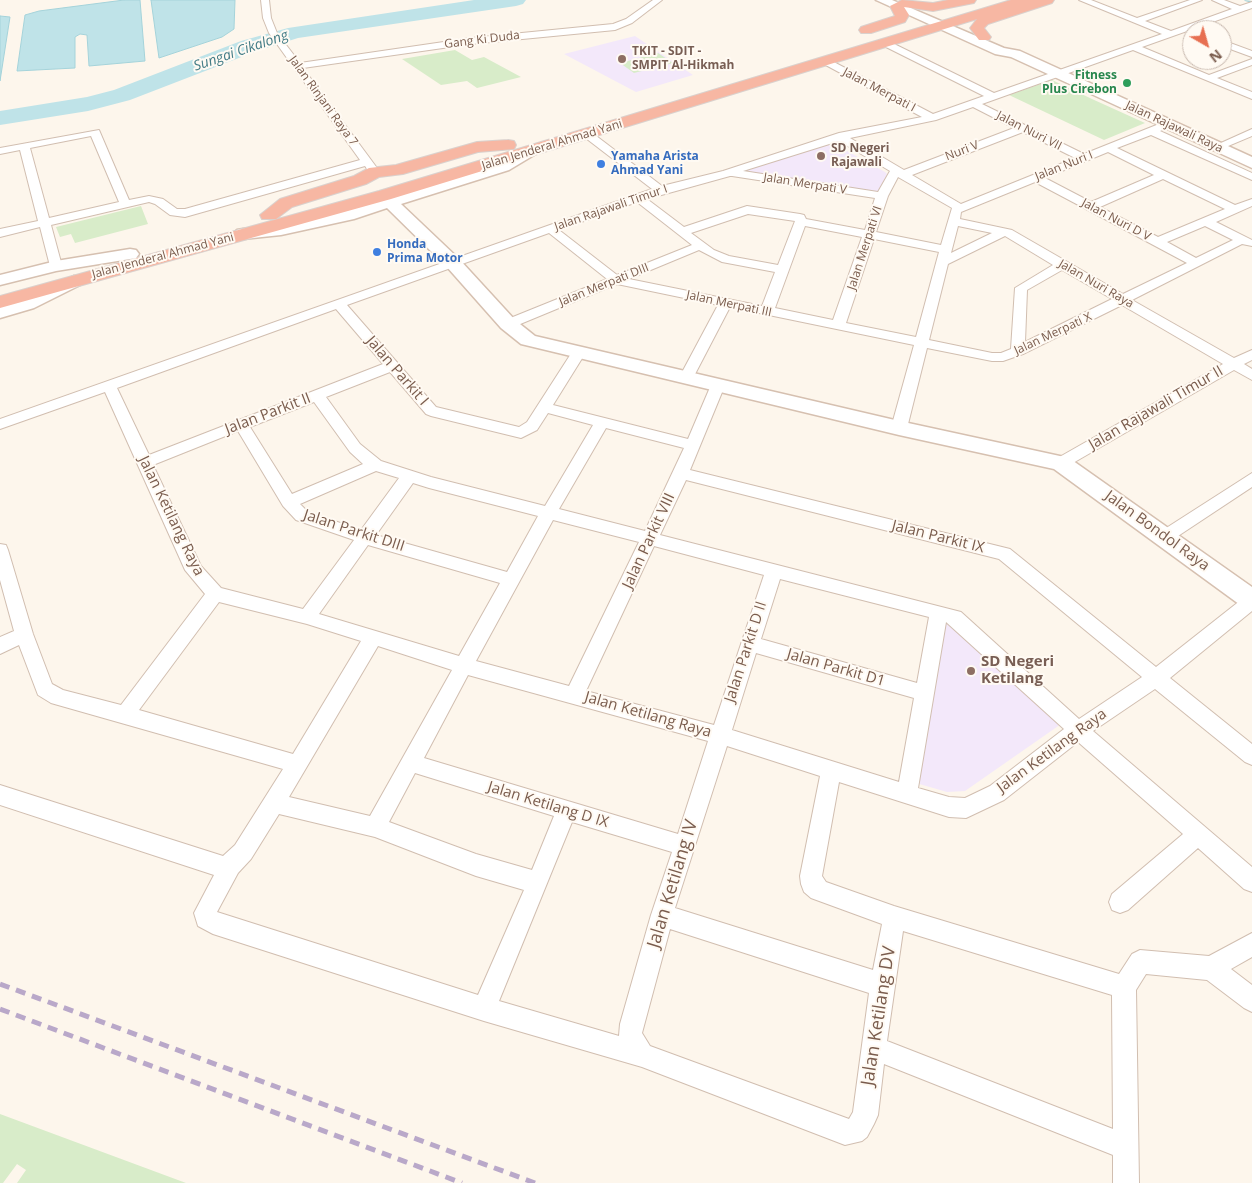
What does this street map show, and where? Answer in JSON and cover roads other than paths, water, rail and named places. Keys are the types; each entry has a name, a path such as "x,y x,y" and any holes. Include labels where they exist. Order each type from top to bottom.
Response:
{"highway":[{"path":"855,41 855,36 861,32 900,19 904,2 933,7 969,0"},
{"name":"Jalan Jenderal Ahmad Yani","path":"77,280 529,152 887,43 992,0"},
{"name":"Jalan Jenderal Ahmad Yani","path":"1,296 130,254 508,145 855,41 1025,0"},
{"path":"887,43 941,34 980,38 977,28 983,21 1047,0"},
{"path":"269,215 286,203 360,180 371,167 397,170 478,147 508,145"}],"street":[{"name":"Jalan Rinjani Raya 7","path":"265,0 267,18 273,33 371,167"},
{"name":"Gang Ki Duda","path":"298,66 471,41 615,28 629,21 658,0"},
{"name":"Jalan Rajawali Raya","path":"882,0 904,2 980,38 1000,51 1015,54 1252,163"},
{"path":"1083,0 1171,34"},
{"path":"1136,21 1198,0"},
{"path":"1216,0 1252,18"},
{"name":"Jalan Rajawali Timur I","path":"1212,19 1252,5"},
{"path":"1178,7 1212,19"},
{"name":"Jalan Rajawali Timur I","path":"0,424 660,190 728,173 840,137 932,118 1182,32"},
{"path":"887,43 994,97"},
{"path":"1134,47 1252,96"},
{"path":"1232,47 1252,54"},
{"name":"Jalan Merpati I","path":"825,61 932,118"},
{"path":"1208,78 1252,62"},
{"name":"Jalan Nuri VII","path":"975,104 1083,158"},
{"path":"855,147 924,124 932,118"},
{"name":"Jalan Nuri I","path":"960,208 1168,124"},
{"name":"Nuri V","path":"898,173 1023,128"},
{"path":"1152,131 1252,177"},
{"path":"0,151 95,132 125,204"},
{"path":"1217,146 1252,132"},
{"path":"588,134 660,190"},
{"path":"840,137 960,208 956,210 952,221 899,428"},
{"path":"24,146 54,259"},
{"path":"1108,148 1236,210"},
{"path":"244,234 310,225 390,203 504,167 529,152"},
{"path":"0,233 154,199 174,212 185,213 371,167"},
{"name":"Jalan Merpati V","path":"728,173 882,196"},
{"name":"Jalan Merpati VI","path":"837,324 841,321 882,196 898,173"},
{"path":"1095,209 1168,177"},
{"name":"Jalan Nuri D V","path":"1035,178 1196,263"},
{"path":"639,198 684,231 699,246 721,258 782,270"},
{"path":"1157,242 1252,202"},
{"path":"390,203 453,263 508,324 528,340 899,428 1061,463"},
{"path":"684,231 747,210 796,216 800,218 801,222 870,236 943,255 1004,232"},
{"name":"Jalan Nuri Raya","path":"952,221 1004,232 1252,375"},
{"path":"767,312 801,222"},
{"path":"1207,222 1247,242"},
{"name":"Jalan Merpati III","path":"551,229 616,280 922,343"},
{"name":"Jalan Merpati X","path":"922,343 992,357 1003,357 1196,263 1247,242"},
{"name":"Jalan Merpati DIII","path":"508,324 699,246"},
{"name":"Jalan Jenderal Ahmad Yani","path":"1,296 54,259 130,254"},
{"path":"1018,351 1021,288 1062,265"},
{"name":"Jalan Jenderal Ahmad Yani","path":"1,296 27,304 77,280"},
{"name":"Jalan Parkit I","path":"338,303 431,410 440,414 520,433 532,426 579,352"},
{"path":"686,378 726,303"},
{"name":"Jalan Rajawali Timur II","path":"1061,463 1252,354"},
{"name":"Jalan Parkit II","path":"145,462 392,366"},
{"name":"Jalan Ketilang Raya","path":"109,385 194,570 215,594 307,618 465,666 575,694 718,735 949,807 966,808 980,803 997,792 1078,730 1156,678 1252,600"},
{"name":"Jalan Parkit VIII","path":"575,694 651,538 718,385"},
{"path":"317,395 355,448 374,465 924,610 955,616 967,625 1078,730 1252,881"},
{"path":"543,408 601,424 692,445"},
{"name":"Jalan Parkit DIII","path":"241,424 289,502 298,513 308,519 366,538 512,580"},
{"path":"375,826 549,512 601,424"},
{"name":"Jalan Bondol Raya","path":"1061,463 1166,536 1252,600"},
{"path":"289,502 374,465"},
{"name":"Jalan Parkit IX","path":"681,473 1004,554 1252,756"},
{"path":"307,618 410,475"},
{"path":"1166,536 1252,479"},
{"path":"0,550 24,634 45,689 58,697 125,714 296,764"},
{"name":"Jalan Parkit D II","path":"718,735 774,569"},
{"path":"125,714 215,594"},
{"path":"907,795 939,612"},
{"path":"0,646 24,634"},
{"path":"373,638 274,803 243,852 230,866 205,913 206,918 213,923 484,1008 642,1055"},
{"name":"Jalan Parkit D1","path":"749,643 924,693"},
{"name":"Jalan Ketilang IV","path":"642,1055 635,1047 630,1033 662,915 718,735"},
{"name":"Jalan Ketilang D IX","path":"411,763 685,846"},
{"path":"831,769 813,863 812,884 825,893 894,917 1124,987"},
{"path":"0,795 223,867 230,866"},
{"path":"274,803 375,826 476,865 538,883"},
{"path":"484,1008 538,883 566,811"},
{"path":"1120,902 1199,834"},
{"path":"662,915 882,985"},
{"name":"Jalan Ketilang DV","path":"642,1055 845,1132 852,1132 858,1128 864,1115 882,985 894,917"},
{"path":"1126,1183 1124,987 1140,962 1178,967 1211,968 1252,944"},
{"path":"1211,968 1252,1000"},
{"path":"874,1048 1125,1147"}],"water":[{"path":"124,0 140,0 145,61 89,66 87,35 80,34 75,37 75,68 17,71 25,15 39,11"},
{"path":"151,0 235,0 234,29 222,37 159,58"},
{"path":"0,16 10,17 0,81"}],"waterway":[{"name":"Sungai Cikalong","path":"0,118 88,104 122,95 249,46 295,32 516,0"},
{"path":"1246,0 1252,2"}],"railway":[{"path":"0,984 535,1183"},
{"path":"0,1009 462,1183"}],"place":[{"name":"TKIT - SDIT - SMPIT Al-Hikmah","path":"622,59"},
{"name":"Fitness Plus Cirebon","path":"1127,83"},
{"name":"SD Negeri Rajawali","path":"821,156"},
{"name":"Yamaha Arista Ahmad Yani","path":"601,164"},
{"name":"Honda Prima Motor","path":"377,252"},
{"name":"SD Negeri Ketilang","path":"971,671"}]}
